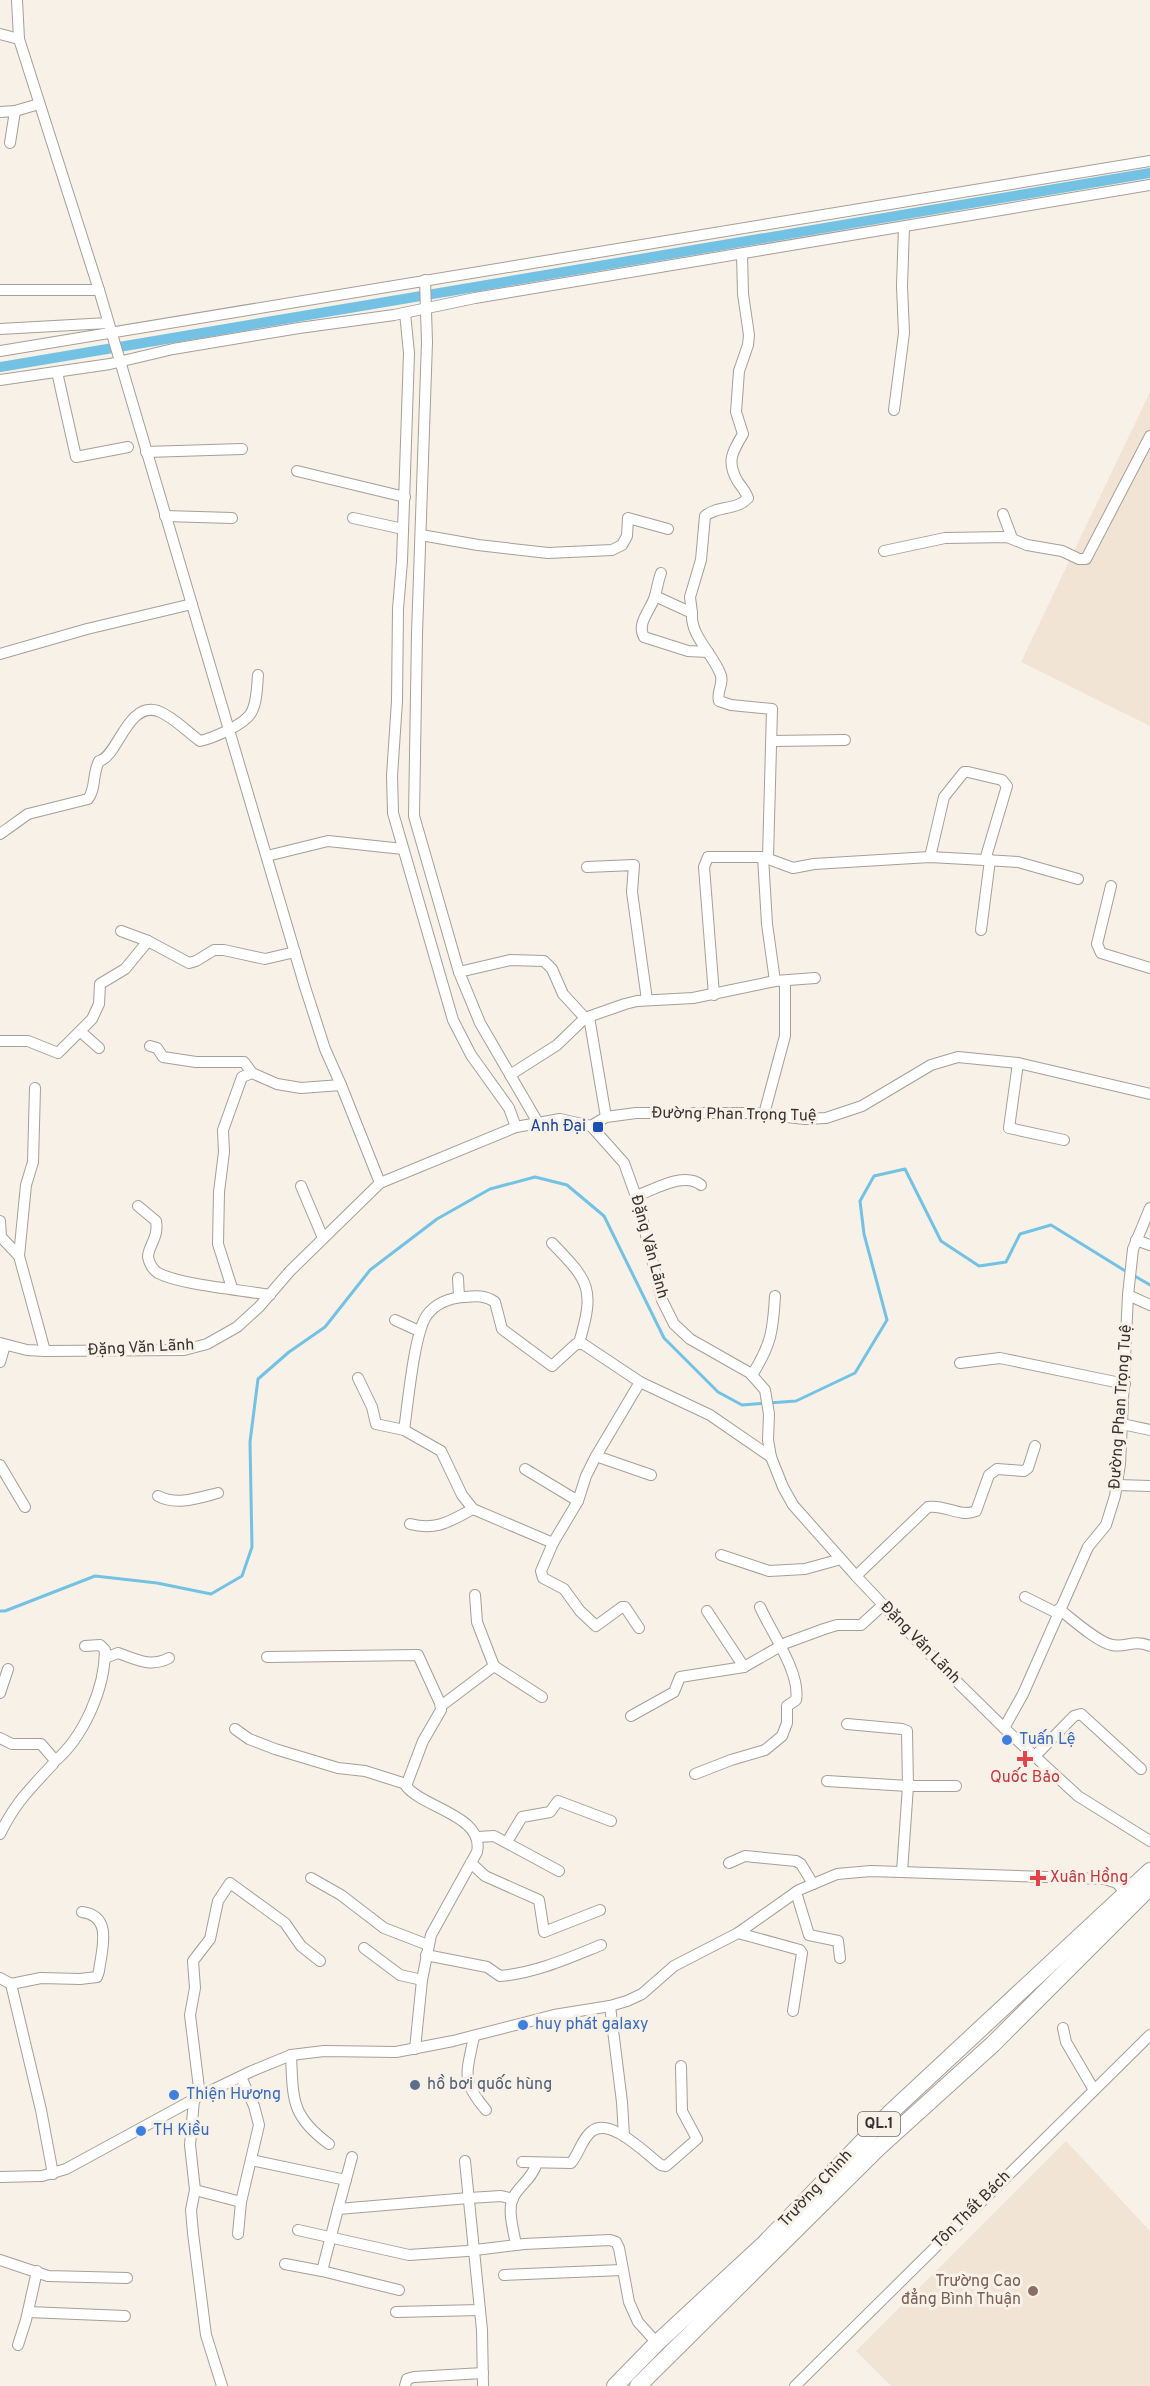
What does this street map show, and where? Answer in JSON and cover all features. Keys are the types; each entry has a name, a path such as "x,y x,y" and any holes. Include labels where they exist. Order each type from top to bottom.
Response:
{"highway":[{"name":"Trường Chinh","path":"638,2386 886,2140 1008,2029 1130,1898 1150,1871"},
{"name":"Trường Chinh","path":"615,2386 657,2343 765,2243 891,2112 1130,1898 1150,1887"}],"street":[{"path":"17,0 19,39 120,359 324,1049 341,1085 380,1183"},
{"path":"0,34 19,39"},
{"path":"0,112 15,111 39,104"},
{"path":"10,143 15,111"},
{"path":"0,351 424,285 1150,161"},
{"path":"0,380 57,372 298,327 405,313 425,306 1150,185"},
{"path":"894,410 904,333 902,286 904,227"},
{"path":"742,254 743,294 748,335 745,356 739,371 736,412 743,434 732,451 730,462 748,498 732,508 712,510 705,516 701,560 690,597 694,626 722,679 718,696 720,701 731,705 771,709 772,741 764,891 780,981 785,1036 764,1114"},
{"path":"424,285 426,342 414,816 459,972 480,1023 537,1121"},
{"path":"0,290 99,290"},
{"path":"405,313 409,352 404,530 398,609 396,720 392,776 395,820 453,1020 471,1054 509,1108 516,1127"},
{"path":"0,329 111,333"},
{"path":"57,372 76,457 128,447"},
{"path":"884,551 945,538 1012,538 1028,545 1062,551 1079,559 1086,559 1150,436"},
{"path":"146,452 242,449"},
{"path":"297,471 405,497"},
{"path":"1003,514 1012,538"},
{"path":"165,516 232,518"},
{"path":"353,518 404,530"},
{"path":"421,535 478,545 548,553 612,550 622,545 627,536 628,518 668,529"},
{"path":"661,573 655,596 642,625 644,637 688,651 708,652"},
{"path":"655,596 692,613"},
{"path":"0,654 87,629 192,604"},
{"path":"0,834 28,814 90,798 93,793 93,778 99,761 107,758 135,718 147,711 164,714 200,741 242,722 251,714 258,675"},
{"path":"772,741 845,740"},
{"path":"930,857 944,797 964,772 1002,780 1007,786 988,860 981,930"},
{"path":"395,820 414,816"},
{"path":"267,856 328,841 403,849"},
{"path":"714,995 707,923 705,861 708,857 765,857 797,868 814,864 930,857 988,860 1018,862 1078,879"},
{"path":"587,867 634,865 632,892 647,1000"},
{"path":"1111,886 1097,944 1098,949 1101,953 1150,968"},
{"path":"121,931 148,941 189,963 196,962 214,950 265,959 295,952"},
{"path":"0,1041 28,1041 58,1053 81,1032 97,1009 100,984 125,969 148,941"},
{"path":"459,972 510,960 544,962 552,969 563,994 587,1018 606,1117"},
{"path":"510,1075 557,1045 587,1018 625,1004 714,995 780,981 815,978"},
{"path":"81,1032 99,1048"},
{"path":"150,1046 157,1048 163,1057 196,1062 244,1062 252,1073 277,1084 301,1088 341,1085"},
{"name":"Đường Phan Trọng Tuệ","path":"591,1126 606,1117 636,1113 764,1114 805,1119 843,1113 862,1106 931,1065 951,1058 977,1057 1018,1063 1150,1094"},
{"path":"1018,1063 1009,1128 1064,1140"},
{"path":"232,1288 218,1244 223,1130 242,1077 252,1073"},
{"path":"36,1088 33,1162 26,1185 19,1256 45,1351"},
{"name":"Đặng Văn Lãnh","path":"2,1344 45,1351 190,1349 230,1332 380,1183 516,1127 537,1121 560,1119 591,1126 624,1163 636,1196 662,1300 674,1324 690,1339 752,1375 765,1390 769,1414 768,1440 771,1457 793,1505 883,1605 1004,1728 1078,1796 1150,1841"},
{"path":"636,1196 685,1179 696,1181 701,1185"},
{"path":"301,1186 323,1238"},
{"path":"138,1206 152,1216 157,1224 155,1240 148,1258 154,1269 180,1280 270,1294"},
{"name":"Đường Phan Trọng Tuệ","path":"1004,1728 1023,1694 1088,1547 1106,1525 1117,1485 1125,1384 1128,1295 1135,1245 1150,1208"},
{"path":"0,1221 1,1237 19,1256"},
{"path":"404,1430 419,1331 428,1315 444,1301 488,1297 495,1302 502,1329 552,1366 579,1343 590,1298 575,1266 552,1243"},
{"path":"1135,1245 1150,1245"},
{"path":"458,1278 459,1298"},
{"path":"1128,1295 1150,1305"},
{"path":"752,1375 766,1353 771,1339 776,1296"},
{"path":"395,1320 419,1331"},
{"path":"579,1343 640,1382 710,1414 771,1457"},
{"path":"0,1362 2,1344"},
{"path":"960,1363 1000,1358 1125,1384"},
{"path":"358,1378 372,1407 376,1424 404,1430 441,1451 462,1495 473,1509 553,1543"},
{"path":"639,1628 625,1607 596,1626 590,1622 564,1589 543,1578 542,1566 578,1501 586,1476 596,1456 640,1382"},
{"path":"1122,1424 1150,1430"},
{"path":"856,1576 928,1507 945,1507 969,1514 976,1511 989,1475 997,1469 1024,1472 1028,1468 1035,1446"},
{"path":"596,1456 651,1475"},
{"path":"0,1464 25,1507"},
{"path":"525,1469 578,1501"},
{"path":"1117,1485 1150,1485"},
{"path":"158,1496 167,1501 181,1501 218,1494"},
{"path":"410,1524 423,1528 438,1527 473,1509"},
{"path":"721,1555 769,1571 805,1569 841,1559"},
{"path":"475,1595 477,1622 494,1666 542,1697"},
{"path":"1025,1597 1058,1611 1105,1642 1121,1645 1137,1642 1150,1646"},
{"path":"631,1716 674,1692 680,1677 744,1667 779,1647 837,1624 861,1625 883,1605"},
{"path":"696,1774 730,1760 765,1750 783,1736 788,1723 787,1706 796,1700 797,1696 793,1674 760,1607"},
{"path":"706,1611 744,1667"},
{"path":"0,1834 15,1806 62,1755 94,1705 98,1695 105,1650 100,1645 85,1646"},
{"path":"105,1658 118,1653 147,1664 169,1658"},
{"path":"267,1657 418,1654 441,1707"},
{"path":"494,1666 441,1707 423,1741 406,1784 407,1789 458,1818 478,1837 494,1836 559,1871"},
{"path":"0,1693 8,1669"},
{"path":"1035,1756 1074,1716 1081,1714 1141,1769"},
{"path":"847,1724 907,1731 908,1786 902,1872"},
{"path":"235,1729 249,1739 275,1749 338,1768 365,1771 406,1784"},
{"path":"0,1738 12,1744 41,1744 53,1756 54,1762"},
{"path":"827,1780 908,1786 956,1786"},
{"path":"507,1842 522,1817 550,1812 558,1801 610,1821"},
{"path":"415,2049 427,1950 436,1925 477,1852 478,1837"},
{"path":"729,1863 745,1856 796,1862 801,1864 813,1884"},
{"path":"471,1863 485,1876 540,1900 544,1932 600,1910"},
{"path":"0,2177 42,2176 80,2163 197,2098 291,2055 324,2051 385,2052 415,2049 554,2015 610,2006 642,1994 674,1966 738,1933 796,1892 846,1872 1104,1879 1117,1883 1130,1898"},
{"path":"311,1878 341,1895 384,1928 427,1950 487,1967 500,1976 524,1973 602,1944"},
{"path":"222,2386 206,2335 199,2291 192,2212 195,2190 190,2145 197,2098 190,2015 195,1983 193,1961 210,1939 218,1901 230,1883 272,1916 285,1923 301,1946 320,1961"},
{"path":"792,2011 802,1953 800,1950 809,1935 796,1892"},
{"path":"0,1978 11,1984 41,1978 97,1977 103,1926 99,1918 82,1912"},
{"path":"738,1933 800,1950"},
{"path":"809,1935 838,1941 840,1958"},
{"path":"364,1948 400,1975 422,1980"},
{"path":"11,1984 53,2174"},
{"path":"610,2006 624,2136"},
{"path":"1063,2028 1066,2042 1094,2090"},
{"name":"Tôn Thất Bách","path":"795,2386 1150,2035"},
{"path":"474,2036 467,2078 473,2095 486,2110"},
{"path":"291,2055 294,2097 298,2114 310,2131 329,2144"},
{"path":"522,2162 571,2163 589,2133 594,2129 608,2128 616,2130 663,2166 697,2139 682,2111 681,2066"},
{"path":"238,2234 241,2202 259,2125 255,2106 241,2077"},
{"path":"322,2271 352,2157"},
{"path":"251,2160 346,2180"},
{"path":"465,2161 480,2310 483,2386"},
{"path":"516,2245 513,2199 531,2177 537,2163"},
{"path":"195,2190 241,2202"},
{"path":"338,2209 501,2196 513,2199"},
{"path":"298,2230 409,2255 516,2245 610,2240 616,2242 619,2248 629,2302 638,2322 657,2343"},
{"path":"0,2260 48,2276 127,2278"},
{"path":"285,2264 399,2290"},
{"path":"504,2276 622,2270"},
{"path":"18,2345 37,2271"},
{"path":"396,2312 480,2310"},
{"path":"28,2312 124,2316"},
{"path":"405,2386 407,2379 414,2377 483,2373"}],"shaded area":[{"path":"1150,392 1150,726 1021,662"},
{"name":"Trường Cao đẳng Bình Thuận","path":"1066,2141 1150,2231 1150,2386 891,2386 856,2351"}],"waterway":[{"path":"0,367 1150,173"},
{"path":"0,1611 95,1576 157,1583 211,1594 242,1576 252,1547 250,1442 258,1379 289,1352 325,1327 370,1270 437,1219 490,1189 535,1177 567,1185 604,1216 664,1338 718,1392 742,1405 796,1401 855,1373 887,1320 864,1234 860,1201 874,1176 905,1169 941,1241 979,1266 1006,1262 1020,1234 1051,1225 1127,1272"},
{"path":"1133,1275 1150,1285"}],"place":[{"name":"Anh Đại","path":"598,1127"},
{"name":"Tuấn Lệ","path":"1007,1740"},
{"name":"Quốc Bảo","path":"1025,1759"},
{"name":"Xuân Hồng","path":"1038,1878"},
{"name":"huy phát galaxy","path":"523,2025"},
{"name":"hồ bơi quốc hùng","path":"415,2085"},
{"name":"Thiện Hương","path":"174,2095"},
{"name":"TH Kiều","path":"141,2131"},
{"name":"Trường Cao đẳng Bình Thuận","path":"1033,2291"}]}
